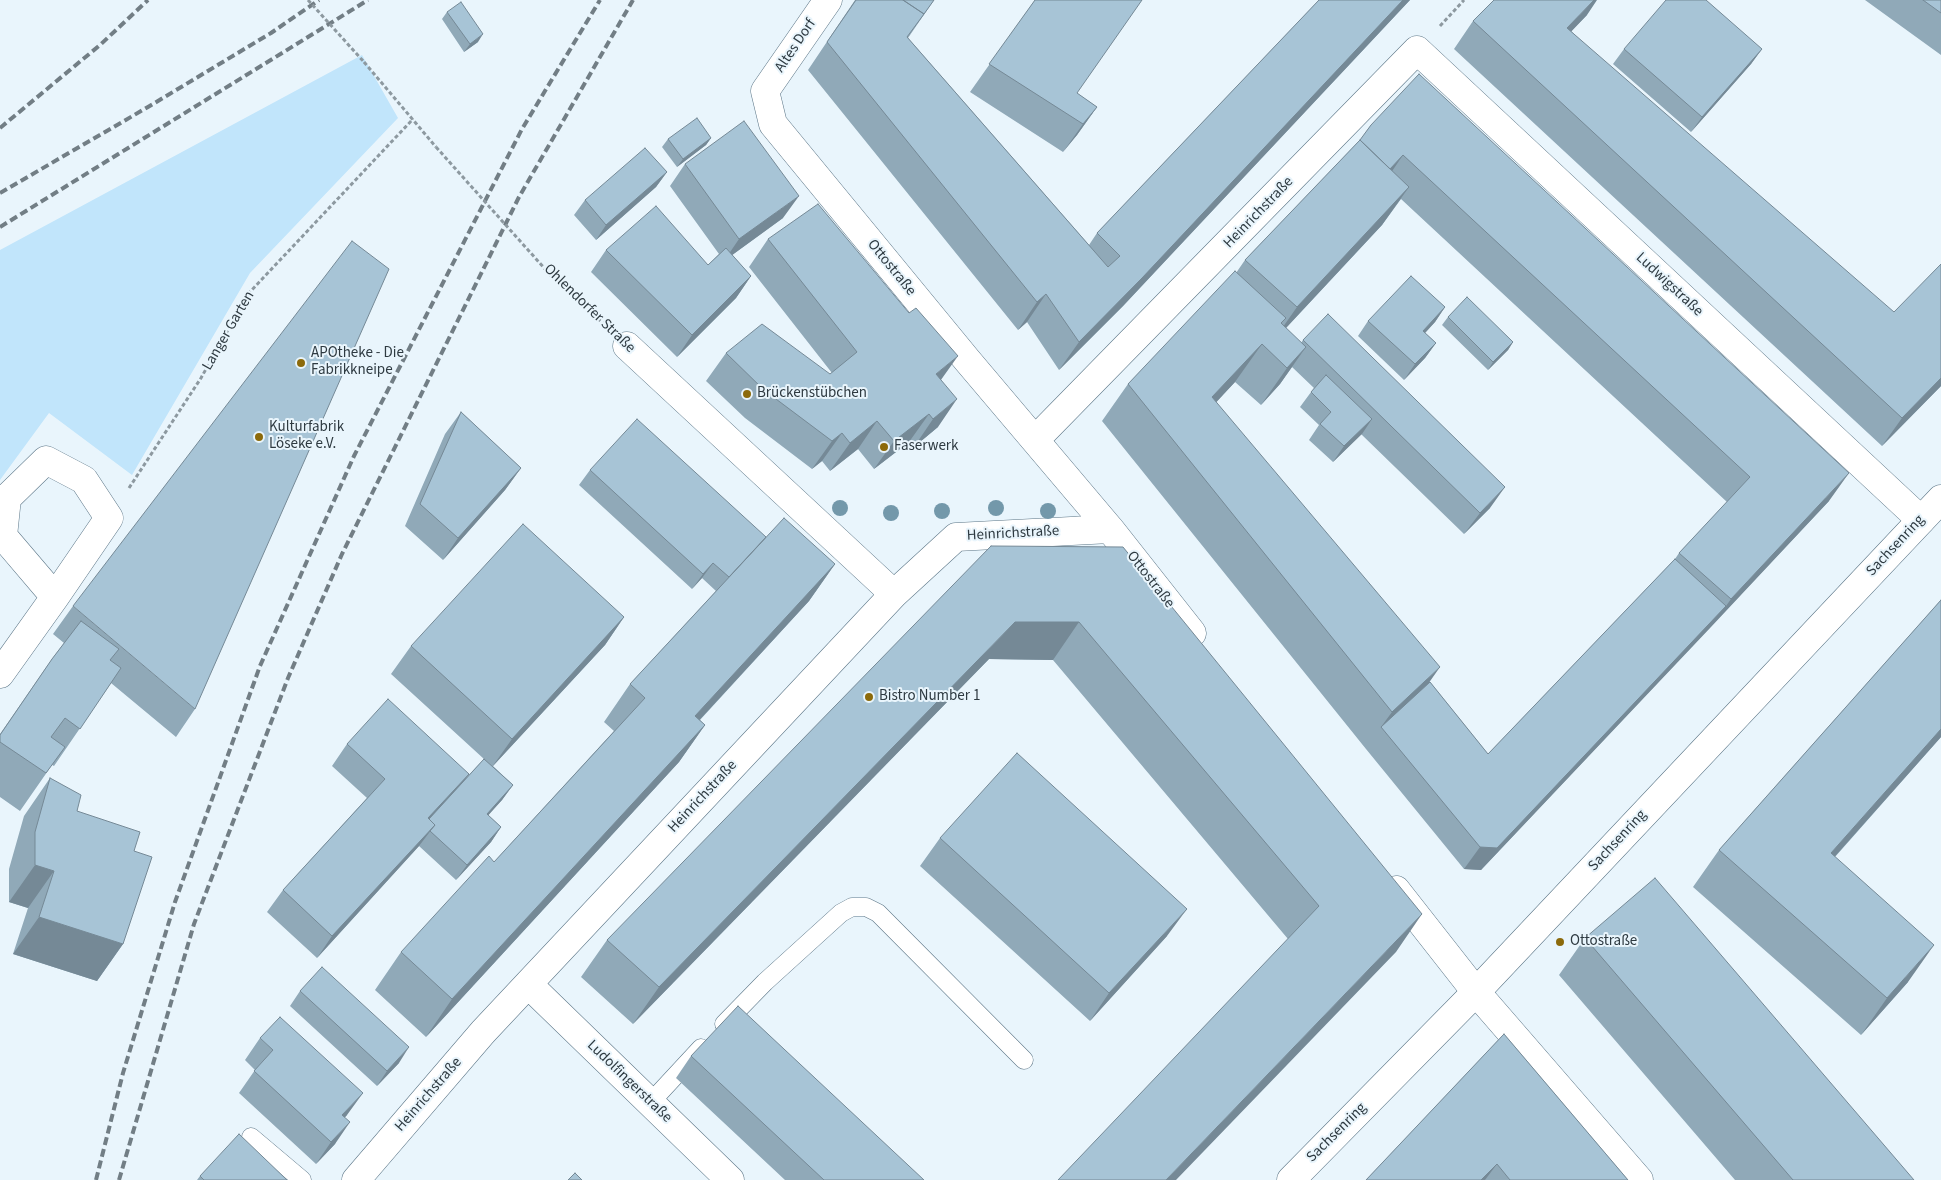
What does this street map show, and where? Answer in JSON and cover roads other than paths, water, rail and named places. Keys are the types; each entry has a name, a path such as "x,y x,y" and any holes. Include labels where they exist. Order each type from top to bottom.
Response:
{"street":[{"name":"Altes Dorf","path":"765,91 828,0"},
{"name":"Heinrichstraße","path":"1036,440 1418,50"},
{"name":"Ludwigstraße","path":"1418,50 1921,520"},
{"name":"Ottostraße","path":"765,91 773,124 966,360 1110,529 1210,655"},
{"name":"Ohlendorfer Straße","path":"627,346 894,594"},
{"path":"0,674 55,597 109,518 84,480 46,460 7,498 3,536 55,597"},
{"name":"Sachsenring","path":"1291,1180 1476,992 1941,499"},
{"name":"Heinrichstraße","path":"356,1180 467,1050 894,594 956,537 1110,529"},
{"path":"1383,874 1476,992 1639,1180"},
{"name":"Ludolfingerstraße","path":"528,985 730,1180"}],"lane":[{"path":"650,1103 765,982 840,913 852,907 866,907 878,913 1024,1060"},
{"path":"252,1137 302,1180"}],"railway":[{"path":"0,128 100,45 148,0"},
{"path":"0,193 271,33 319,0"},
{"path":"0,227 368,0"},
{"path":"96,1180 123,1073 175,902 260,666 354,456 522,129 600,0"},
{"path":"119,1180 194,924 288,678 342,554 519,197 633,0"}],"place":[{"name":"APOtheke - Die Fabrikkneipe","path":"301,363"},
{"name":"Brückenstübchen","path":"747,394"},
{"name":"Kulturfabrik Löseke e.V.","path":"259,437"},
{"name":"Faserwerk","path":"884,447"},
{"name":"Bistro Number 1","path":"869,697"},
{"name":"Ottostraße","path":"1560,942"}]}
